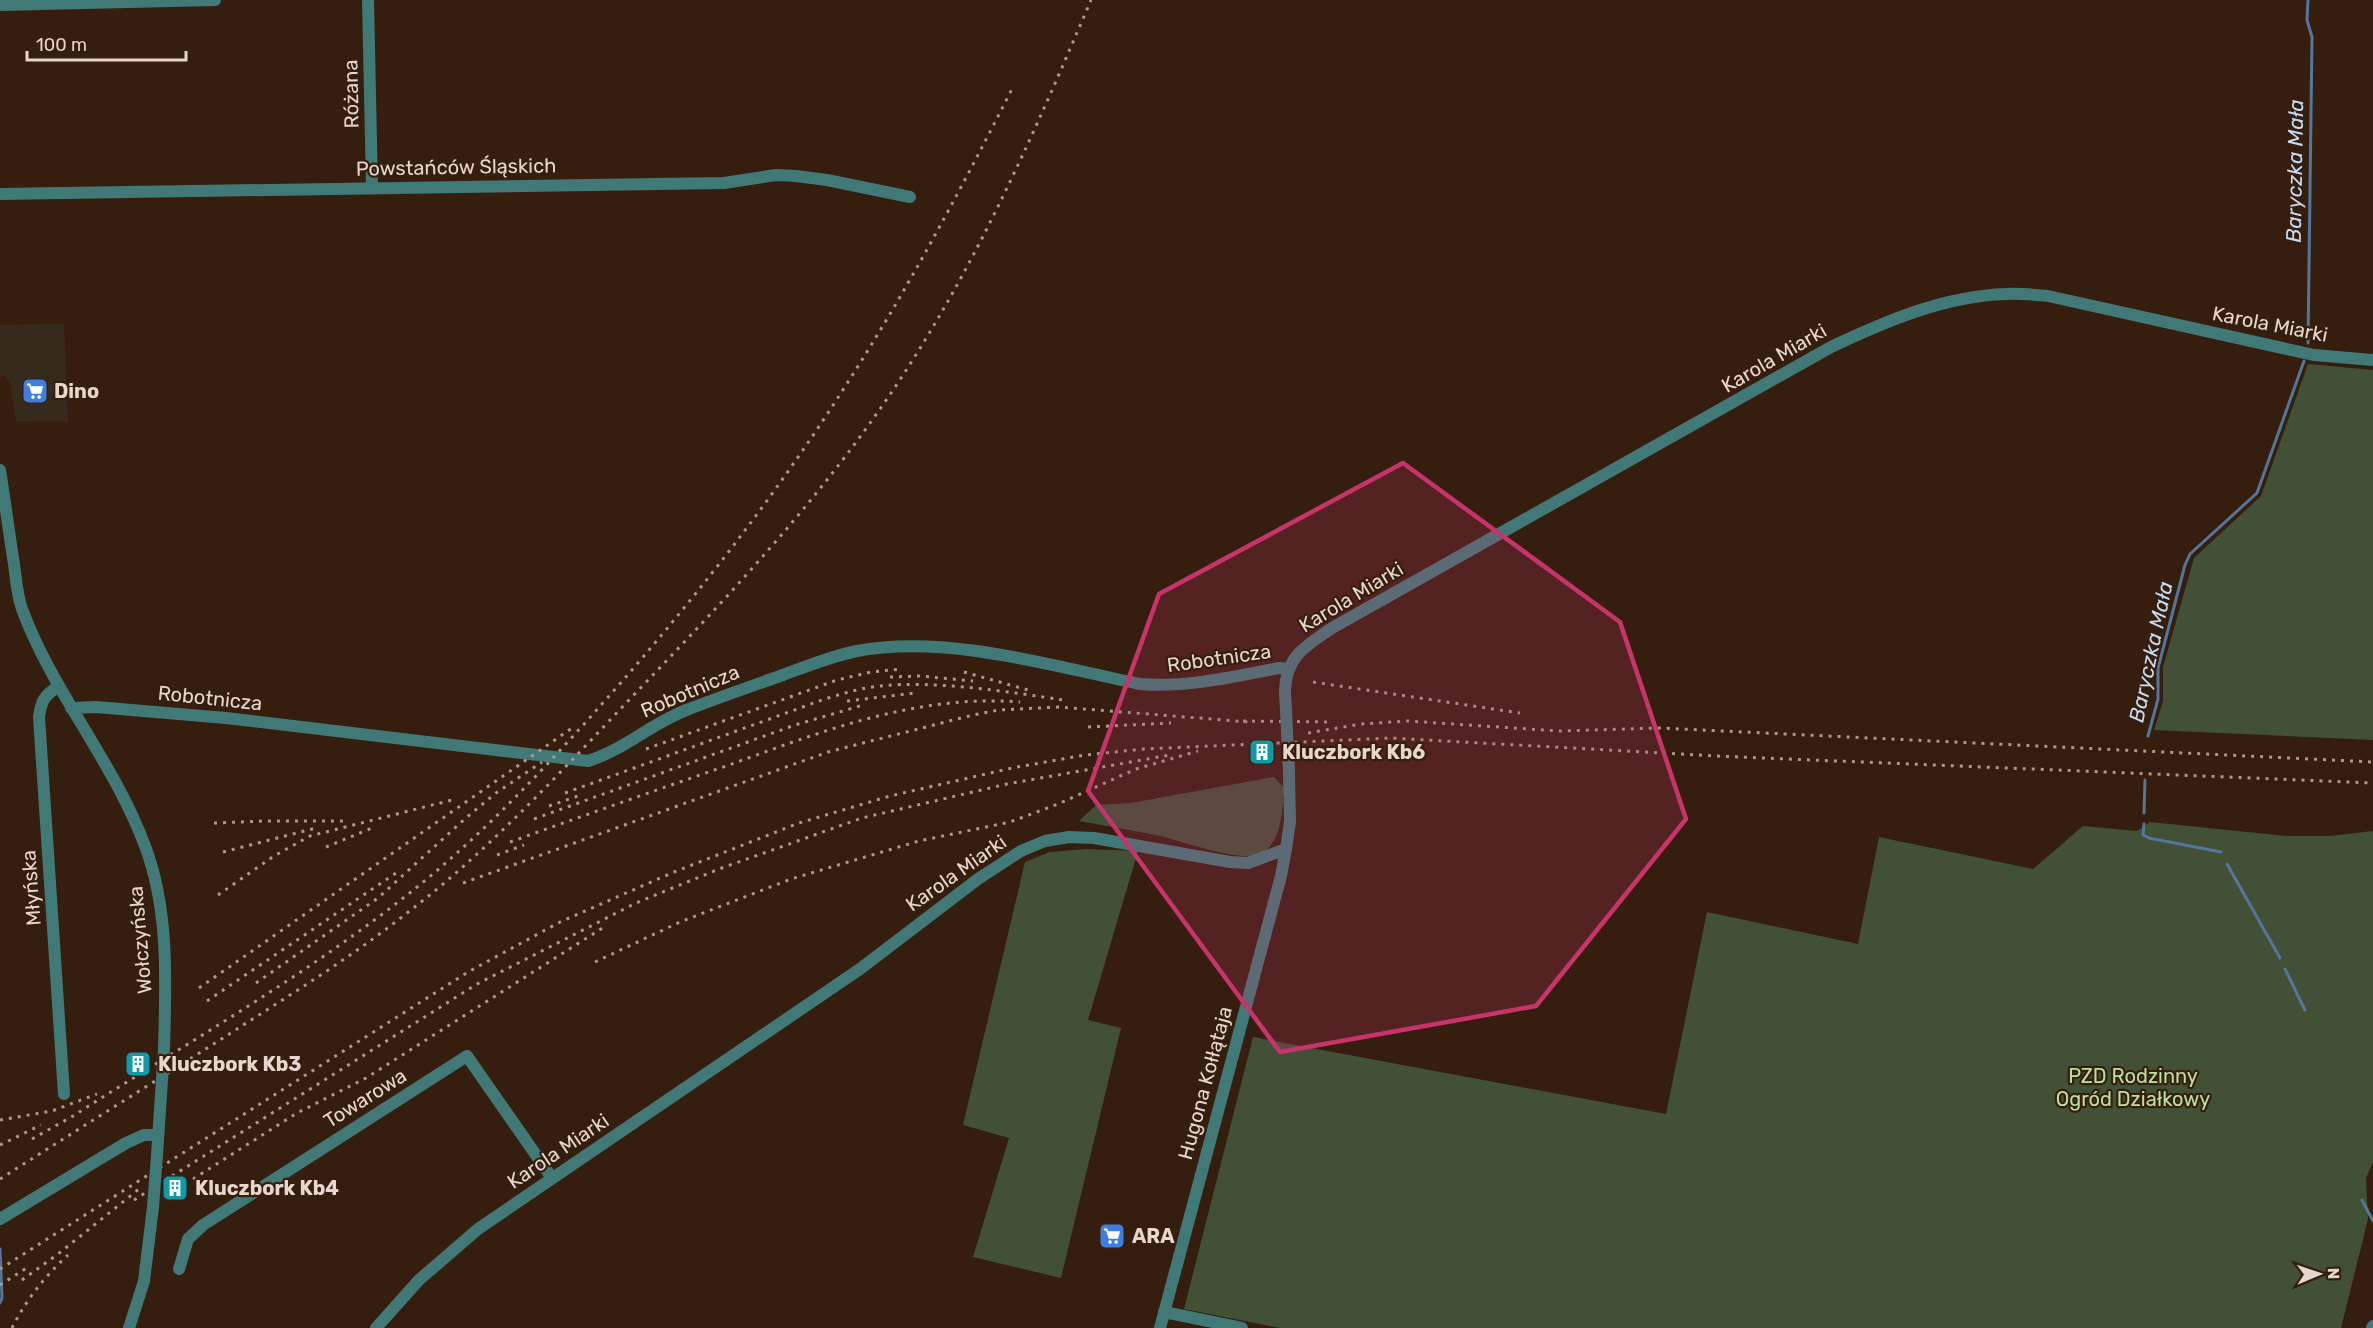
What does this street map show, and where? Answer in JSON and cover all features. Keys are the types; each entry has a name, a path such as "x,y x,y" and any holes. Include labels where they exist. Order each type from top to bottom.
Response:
{"street":[{"path":"0,5 215,0"},
{"name":"Różana","path":"368,0 372,188"},
{"name":"Powstańców Śląskich","path":"0,194 724,183 776,175 827,180 910,197"},
{"name":"Karola Miarki","path":"1287,669 1298,653 1353,616 1831,347 1884,322 1925,309 1967,299 2007,294 2048,296 2314,355 2373,360"},
{"name":"Wołczyńska","path":"0,470 20,606 58,687 130,809 146,847 156,883 162,921 165,959 164,1048 153,1207 144,1281 129,1328"},
{"name":"Robotnicza","path":"71,708 99,707 226,718 588,760 604,756 656,724 686,710 822,661 857,651 895,647 934,647 976,651 1140,684 1161,686 1184,685 1279,668 1287,669"},
{"path":"1286,849 1290,822 1285,691 1287,669"},
{"name":"Młyńska","path":"58,687 48,693 41,703 39,717 64,1094"},
{"name":"Karola Miarki","path":"376,1328 419,1280 478,1229 860,969 978,879 1021,851 1045,841 1069,837 1094,838 1230,862 1248,863 1286,849"},
{"name":"Hugona Kołłątaja","path":"1160,1328 1281,876 1286,849"},
{"name":"Towarowa","path":"178,1269 188,1239 203,1225 468,1056 552,1178"},
{"path":"0,1219 132,1140 144,1135 158,1135"},
{"path":"1164,1312 1242,1328"}],"highlighted area":[{"path":"1403,463 1620,622 1686,819 1536,1006 1280,1052 1088,791 1159,594"}],"shaded area":[{"path":"64,324 68,422 16,421 10,383 4,375 0,376 0,325"}],"green space":[{"path":"2308,364 2373,370 2373,740 2154,730 2163,701 2163,667 2194,558 2261,496"},
{"path":"1274,777 1284,788 1282,815 1273,842 1260,854 1239,856 1156,835 1079,821 1096,805 1131,803"},
{"name":"PZD Rodzinny Ogród Działkowy","path":"2150,822 2286,836 2330,836 2373,831 2373,1162 2366,1178 2368,1219 2341,1328 1280,1328 1184,1309 1253,1037 1666,1114 1707,912 1858,944 1879,837 2033,869 2083,826 2137,831"},
{"path":"1086,849 1138,851 1088,1020 1121,1028 1061,1278 973,1257 1009,1138 963,1125 1025,862 1050,852"}],"waterway":[{"name":"Baryczka Mała","path":"2308,0 2307,20 2312,37 2308,343"},
{"name":"Baryczka Mała","path":"2148,736 2158,699 2158,668 2185,565 2190,554 2257,493 2304,361"},
{"name":"Baryczka Mała","path":"2144,813 2145,780"},
{"name":"Baryczka Mała","path":"2144,824 2143,835 2149,838 2221,852"},
{"name":"Baryczka Mała","path":"2227,864 2280,958"},
{"name":"Baryczka Mała","path":"2285,969 2305,1010"},
{"name":"Baryczka Mała","path":"2362,1200 2373,1221"},
{"path":"0,1249 2,1298 0,1303"}],"railway":[{"path":"0,1179 293,993 407,913 494,839 701,624 807,504 873,420 903,375 982,239 1028,144 1091,0"},
{"path":"32,1139 73,1116 295,976 381,915 449,860 548,764 679,614 738,540 820,425 891,312 954,201 1013,87"},
{"path":"646,749 837,680 871,672 901,669"},
{"path":"964,672 1028,690"},
{"path":"890,677 920,676 973,681"},
{"path":"1313,682 1520,713"},
{"path":"565,793 822,700 865,688 901,685 947,686 996,690 1063,700"},
{"path":"847,701 915,693"},
{"path":"510,842 800,740 871,718 907,709 944,704 982,701 1020,702"},
{"path":"534,819 795,725 860,706"},
{"path":"463,883 828,752 973,715 999,710 1059,707 1249,722"},
{"path":"1243,721 1333,722"},
{"path":"1308,733 1361,724 1408,721 1559,731 1660,728 2373,762"},
{"path":"1088,727 1171,723"},
{"path":"199,988 572,728"},
{"path":"0,1269 468,972 560,922 674,872 799,823 890,796 1012,768 1085,755 1144,749 1391,738 1715,756 2373,783"},
{"path":"595,962 680,922 791,879 919,841 1010,822 1058,804 1136,769 1198,751"},
{"path":"134,1200 477,984 636,903 719,869 862,818 1007,784 1170,755"},
{"path":"256,983 378,898 467,817 496,793 542,762"},
{"path":"549,806 578,796"},
{"path":"218,895 274,856 310,836 456,799"},
{"path":"214,823 346,821"},
{"path":"223,852 316,828"},
{"path":"326,847 372,828"},
{"path":"497,855 524,845"},
{"path":"207,1001 396,873"},
{"path":"193,1179 297,1113 366,1078 604,927"},
{"path":"0,1120 52,1111 97,1094"},
{"path":"0,1145 41,1125"},
{"path":"22,1280 139,1189"},
{"path":"12,1328 37,1289 68,1255"},
{"path":"0,1285 28,1267"}],"place":[{"name":"Dino","path":"35,391"},
{"name":"Kluczbork Kb6","path":"1262,752"},
{"name":"Kluczbork Kb3","path":"138,1064"},
{"name":"Kluczbork Kb4","path":"175,1188"},
{"name":"ARA","path":"1112,1236"}]}
